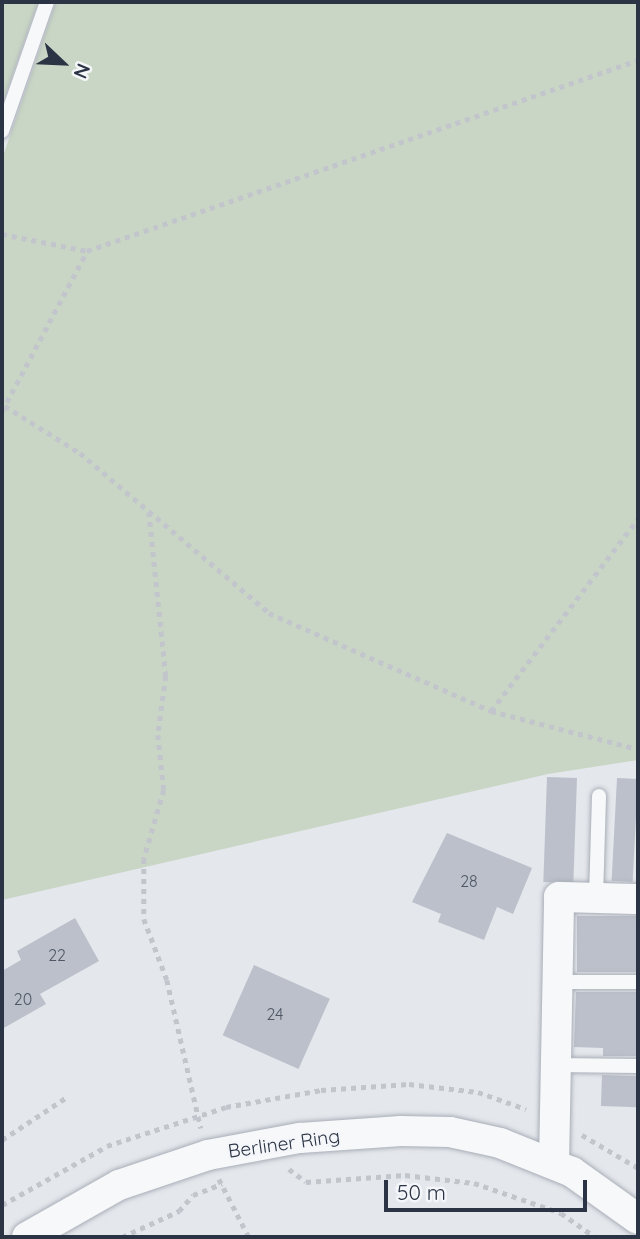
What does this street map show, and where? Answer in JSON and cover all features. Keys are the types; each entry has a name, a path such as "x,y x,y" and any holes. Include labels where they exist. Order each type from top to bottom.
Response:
{"street":[{"path":"554,1164 559,897 638,899"},
{"name":"Berliner Ring","path":"27,1237 119,1185 208,1155 300,1138 450,1132 554,1164 635,1208"}],"lane":[{"path":"2,131 47,2"},
{"path":"596,898 598,796"},
{"path":"557,982 638,982"},
{"path":"556,1065 638,1066"}],"path":[{"path":"2,234 87,251 638,60"},
{"path":"87,251 3,408 80,453 269,613 491,711 638,749"},
{"path":"148,511 166,676 158,735 163,790 144,859 144,919 167,980 197,1116"},
{"path":"491,711 638,519"},
{"path":"2,1206 107,1146 197,1116 321,1090 409,1084 478,1091 555,1122 638,1168"},
{"path":"2,1140 68,1097"},
{"path":"208,1155 249,1237"},
{"path":"285,1165 306,1182 405,1175 474,1183 561,1213 595,1237"},
{"path":"122,1237 179,1211 193,1195 234,1181"}],"green space":[{"path":"2,2 38,2 2,105"},
{"path":"56,2 638,2 638,760 548,774 2,900 2,159"}],"building":[{"path":"547,777 577,778 573,883 543,882"},
{"path":"617,778 638,779 633,882 612,881"},
{"path":"447,833 532,868 513,914 497,907 484,940 438,922 441,914 412,902"},
{"path":"577,916 638,916 638,972 577,972"},
{"path":"75,918 99,961 40,994 46,1004 2,1029 2,971 21,960 17,951"},
{"path":"254,965 330,999 299,1069 223,1035"},
{"path":"576,992 638,992 638,1056 603,1056 603,1048 574,1047"},
{"path":"602,1075 638,1076 637,1107 601,1106"}]}
